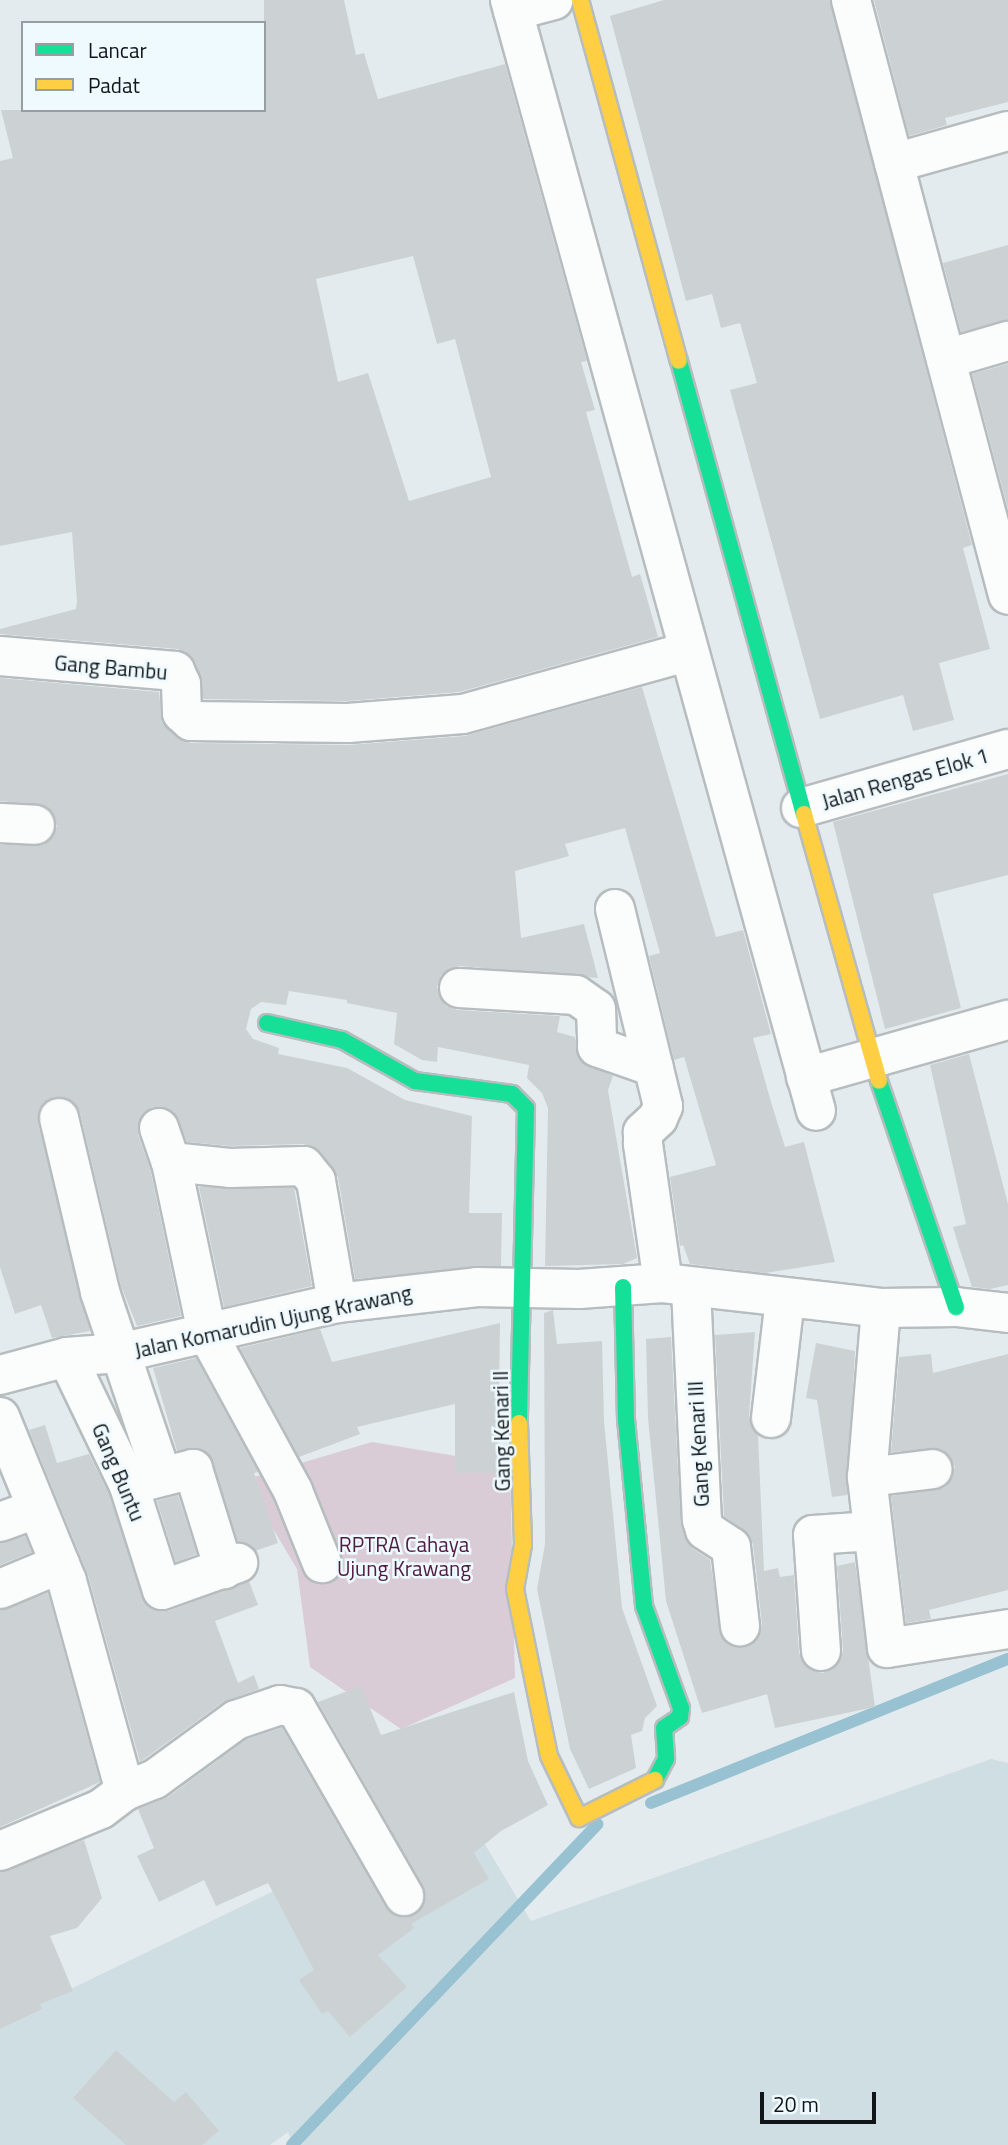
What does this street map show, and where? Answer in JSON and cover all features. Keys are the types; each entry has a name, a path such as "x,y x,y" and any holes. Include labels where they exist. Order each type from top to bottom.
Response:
{"street":[{"path":"554,0 512,6 687,652 811,1094 870,1059 1008,1020"},
{"path":"580,0 870,1059 956,1307"},
{"path":"851,0 946,359 1002,544 1008,595"},
{"path":"894,163 1008,131"},
{"path":"946,359 1008,341"},
{"name":"Gang Bambu","path":"0,656 174,671 181,684 184,717 191,720 348,723 463,714 687,652"},
{"name":"Jalan Rengas Elok 1","path":"801,808 1008,749"},
{"path":"615,909 663,1106 659,1118 643,1132 643,1144 677,1286"},
{"path":"458,989 576,995 596,1009 593,1041 597,1047 654,1067"},
{"name":"Gang Kenari II","path":"267,1023 342,1040 415,1081 512,1094 523,1102 528,1118 519,1438 523,1545 515,1572 523,1647 549,1756 579,1818 652,1785 666,1759 664,1728 680,1717 681,1708 643,1606 625,1419 624,1287"},
{"path":"59,1118 119,1353 146,1481"},
{"path":"321,1563 293,1491 207,1333 165,1145 230,1168 304,1166 316,1181 337,1303"},
{"name":"Jalan Komarudin Ujung Krawang","path":"0,1375 67,1357 119,1353 337,1303 422,1290 677,1286 881,1308 956,1307 1008,1313"},
{"name":"Gang Kenari III","path":"677,1286 702,1520 705,1530 731,1547 740,1626"},
{"path":"771,1418 785,1298"},
{"path":"881,1308 867,1477 887,1648 1008,1629"},
{"name":"Gang Buntu","path":"67,1357 146,1481 162,1590 231,1566 193,1469 146,1481"},
{"path":"0,1417 35,1509 64,1572 125,1791"},
{"path":"867,1477 933,1469"},
{"path":"0,1522 35,1509"},
{"path":"821,1651 813,1535 873,1531"},
{"path":"0,1590 64,1572"},
{"path":"0,1851 101,1809 125,1791 155,1779 236,1720 280,1705 296,1708 404,1896"}],"shaded area":[{"path":"291,1707 359,1799 436,1763 531,1921 991,1759 1008,1763 1008,2145 293,2145 288,2132 270,2145 0,2145 0,2023 288,1884 213,1749"}],"green space":[{"name":"RPTRA Cahaya Ujung Krawang","path":"372,1442 510,1465 515,1678 401,1729 310,1667 297,1569 244,1480"}],"building":[{"path":"264,0 344,0 356,55 364,53 378,99 505,64 587,361 581,362 595,410 586,412 632,577 640,574 658,637 459,692 347,701 203,699 195,662 178,649 0,634 0,629 76,609 77,601 72,532 0,546 0,161 13,158 1,110 266,112","holes":["413,256 437,344 455,339 491,477 409,501 368,373 338,382 316,279"]},
{"path":"664,0 830,0 972,545 963,548 990,649 939,663 954,720 913,731 903,695 820,719 730,390 757,383 740,323 721,328 712,294 686,301 610,16"},
{"path":"874,0 1008,0 1008,102 945,118 947,125 909,136"},
{"path":"1008,245 1008,320 961,332 943,263"},
{"path":"1008,364 1008,509 972,374"},
{"path":"0,678 159,692 162,723 176,737 191,743 348,745 465,736 642,687 716,937 743,930 771,1034 753,1038 785,1147 804,1142 835,1262 765,1273 690,1264 683,1245 680,1246 670,1177 716,1165 684,1057 674,1060 649,956 660,953 625,828 565,844 569,856 515,871 521,938 584,924 598,978 460,966 441,975 437,987 446,1006 457,1010 560,1016 557,1032 575,1037 580,1060 613,1076 608,1090 637,1258 623,1264 545,1266 548,1108 542,1093 527,1078 529,1065 438,1047 437,1062 422,1060 394,1044 397,1013 347,1003 347,1000 289,991 286,1005 261,1002 251,1009 246,1029 253,1039 279,1048 278,1054 347,1068 405,1100 472,1116 469,1213 502,1213 501,1266 355,1279 338,1177 321,1152 303,1144 231,1146 187,1142 174,1112 152,1107 142,1114 138,1135 150,1168 181,1316 137,1326 121,1286 80,1113 74,1103 55,1097 44,1103 38,1123 90,1331 52,1338 41,1305 15,1314 0,1267 0,845 44,845 57,826 46,806 0,801"},
{"path":"1008,774 1008,875 933,894 961,1008 885,1029 833,822"},
{"path":"969,1054 1008,1204 1008,1285 990,1289 972,1287 953,1227 966,1224 930,1065"},
{"path":"199,1187 294,1188 312,1286 224,1307"},
{"path":"553,1310 557,1344 602,1341 604,1421 622,1608 657,1706 645,1718 642,1731 631,1735 636,1768 589,1789 570,1749 537,1589 545,1544 544,1313"},
{"path":"500,1323 498,1473 455,1473 455,1404 357,1427 360,1434 299,1457 240,1348 320,1329 332,1362"},
{"path":"755,1332 749,1416 758,1436 764,1571 778,1568 780,1577 794,1575 799,1653 811,1670 823,1673 840,1661 843,1650 837,1566 855,1562 875,1707 775,1728 767,1694 702,1713 666,1601 648,1418 646,1339 671,1337 681,1526 692,1548 710,1560 722,1638 732,1646 752,1644 762,1624 753,1544 743,1529 724,1516 715,1335"},
{"path":"816,1343 855,1351 847,1495 832,1497 817,1400 806,1398"},
{"path":"931,1354 933,1373 1008,1354 1008,1590 929,1610 931,1619 906,1623 891,1496 946,1487 955,1467 941,1449 891,1452 899,1357"},
{"path":"196,1358 258,1472 254,1473 278,1543 255,1551 238,1542 209,1454 198,1448 177,1451 153,1368"},
{"path":"45,1425 57,1463 89,1454 109,1494 148,1607 169,1611 249,1581 258,1605 215,1621 238,1683 254,1675 259,1689 223,1702 140,1762 88,1575 29,1430"},
{"path":"178,1495 197,1554 176,1562 157,1501"},
{"path":"25,1536 32,1552 0,1565 0,1543"},
{"path":"48,1593 100,1782 0,1827 0,1610"},
{"path":"361,1686 381,1735 514,1692 528,1761 548,1805 501,1831 474,1853 489,1879 411,1924 414,1928 378,1955 407,1987 350,2037 328,2011 322,2014 299,1980 314,1970 268,1883 216,1906 204,1880 159,1902 137,1856 154,1848 138,1809 168,1797 246,1740 282,1728 385,1907 403,1918 415,1915 426,1897 423,1885 318,1702"},
{"path":"84,1840 102,1898 77,1928 50,1936 73,1991 40,2004 42,2009 0,2029 0,1872"},
{"path":"116,2050 174,2102 186,2092 219,2131 202,2145 126,2145 73,2098"}],"waterway":[{"path":"651,1803 1008,1659"},
{"path":"292,2145 598,1824"}],"traffic: fast":[{"path":"679,361 804,814"},
{"path":"267,1023 342,1040 415,1081 512,1094 526,1108 519,1423"},
{"path":"879,1081 956,1307"},
{"path":"623,1287 626,1419 644,1606 681,1708 680,1717 664,1728 666,1759 655,1780"}],"traffic: slow":[{"path":"580,0 679,361"},
{"path":"804,814 879,1081"},
{"path":"519,1423 523,1545 515,1589 549,1756 579,1818 655,1780"}]}
